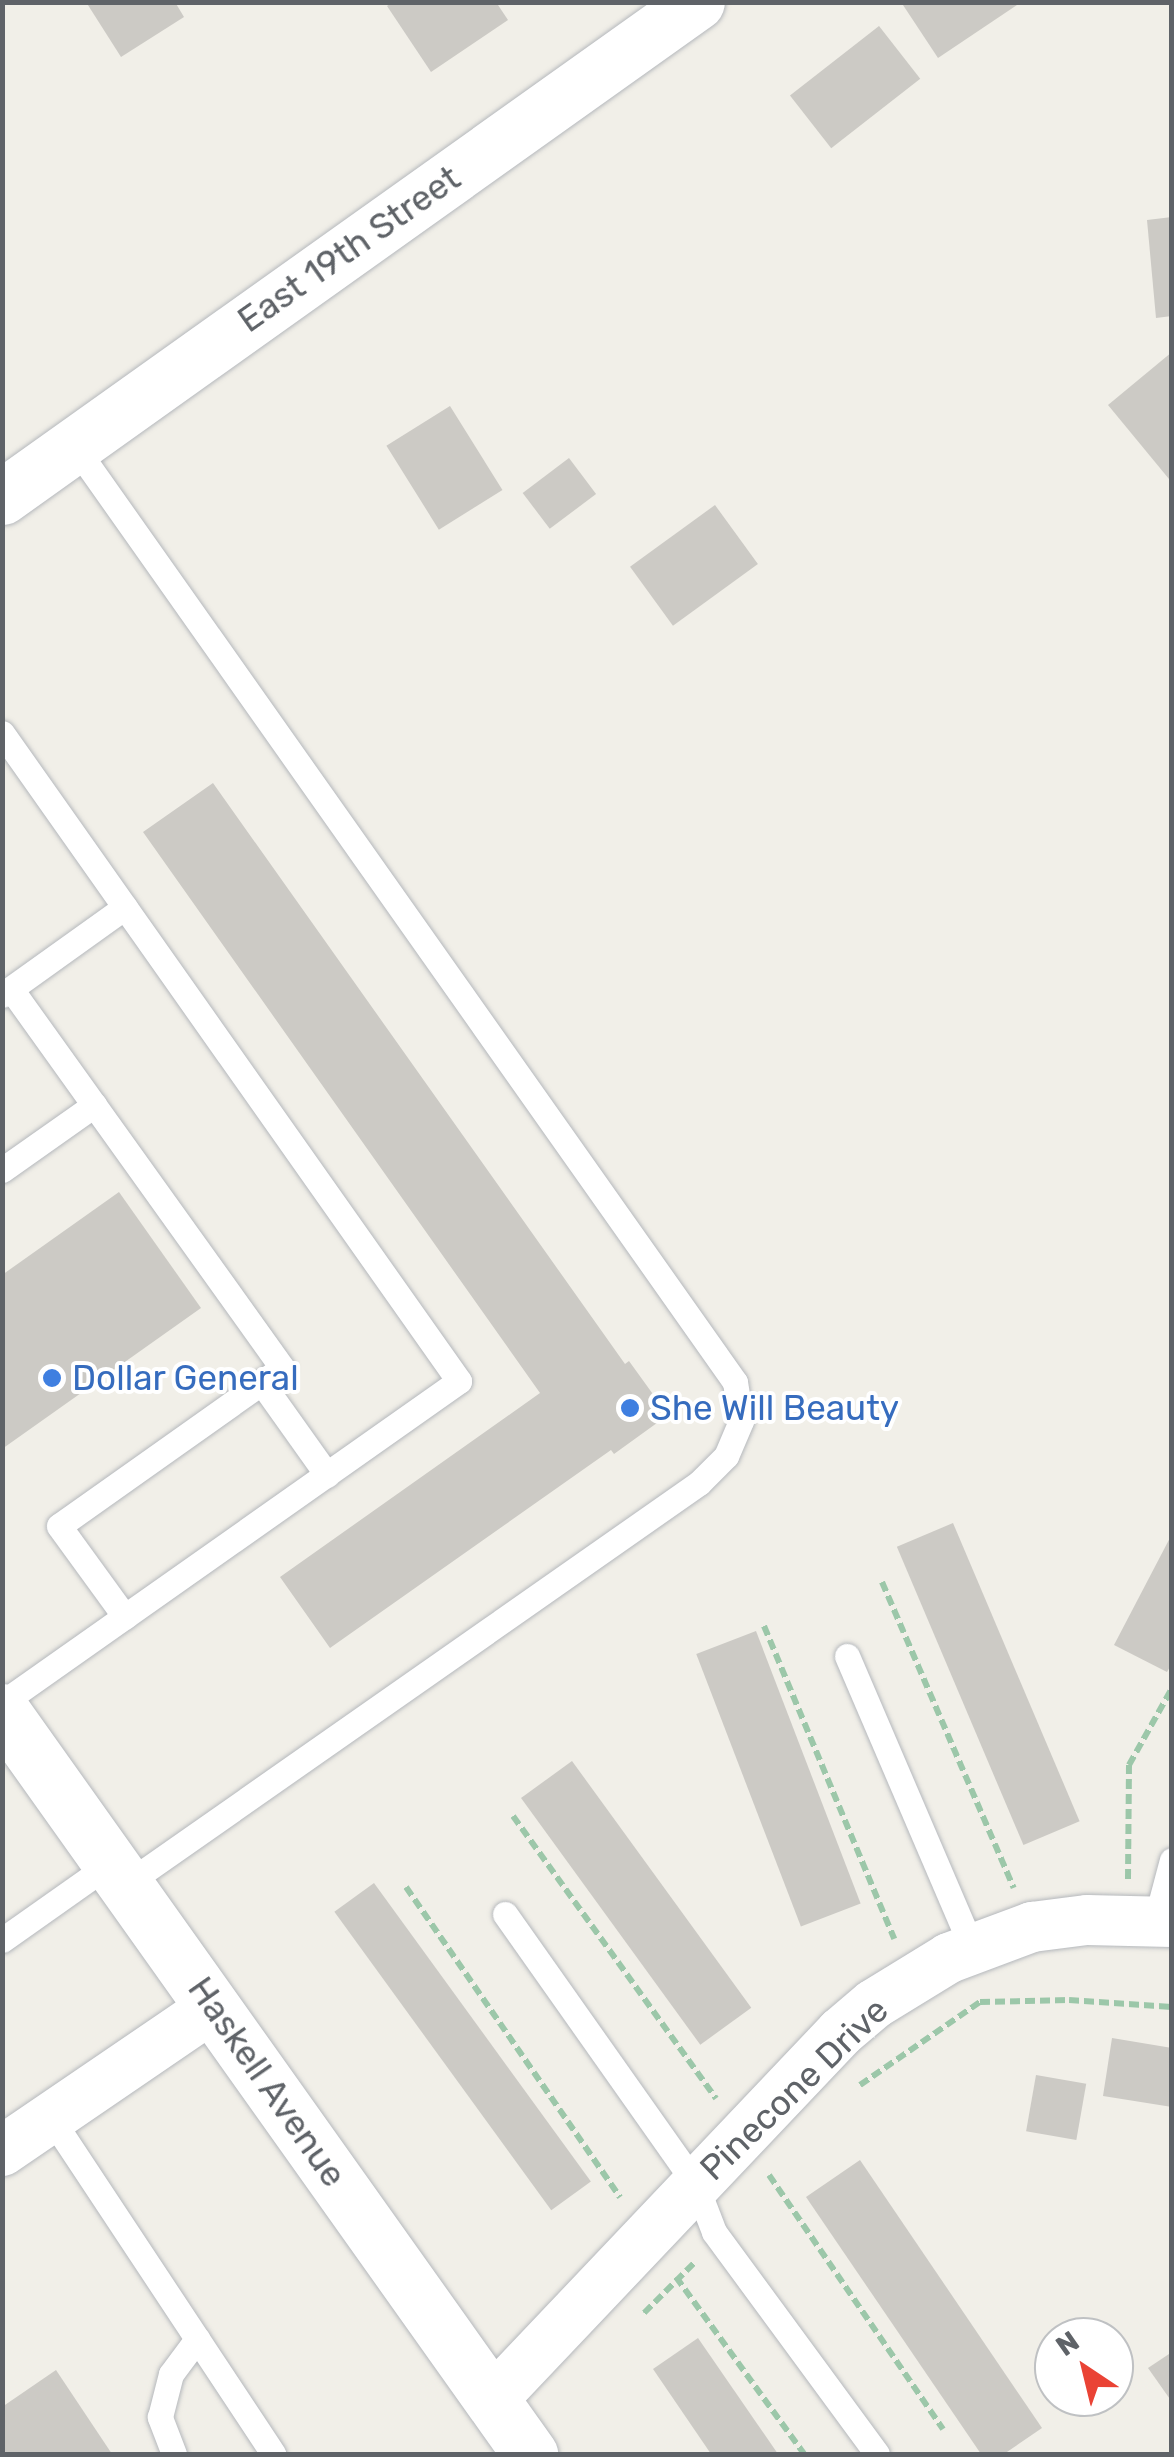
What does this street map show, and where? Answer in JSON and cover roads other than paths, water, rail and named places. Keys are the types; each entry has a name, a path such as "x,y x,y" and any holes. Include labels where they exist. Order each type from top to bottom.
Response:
{"main road":[{"name":"East 19th Street","path":"2,496 697,2"},
{"name":"Haskell Avenue","path":"2,1711 530,2454"}],"street":[{"name":"Pinecone Drive","path":"492,2400 840,2032 910,1979 972,1948 1032,1927 1152,1921"},
{"path":"2,2150 213,2007"}],"lane":[{"path":"2,1940 118,1874 699,1483 726,1456 740,1421 735,1382 73,444"},
{"path":"2,733 459,1381 2,1703"},
{"path":"124,1618 59,1526 282,1368 94,1105 7,992 125,907"},
{"path":"2,1170 94,1105"},
{"path":"261,1382 327,1475"},
{"path":"846,1656 972,1948"},
{"path":"1152,1921 1172,1860"},
{"path":"505,1914 696,2185 719,2239 877,2454"},
{"path":"51,2118 273,2454"},
{"path":"174,2454 160,2417 171,2374 197,2339"}],"place":[{"name":"Dollar General","path":"52,1378"},
{"name":"She Will Beauty","path":"630,1408"}]}
